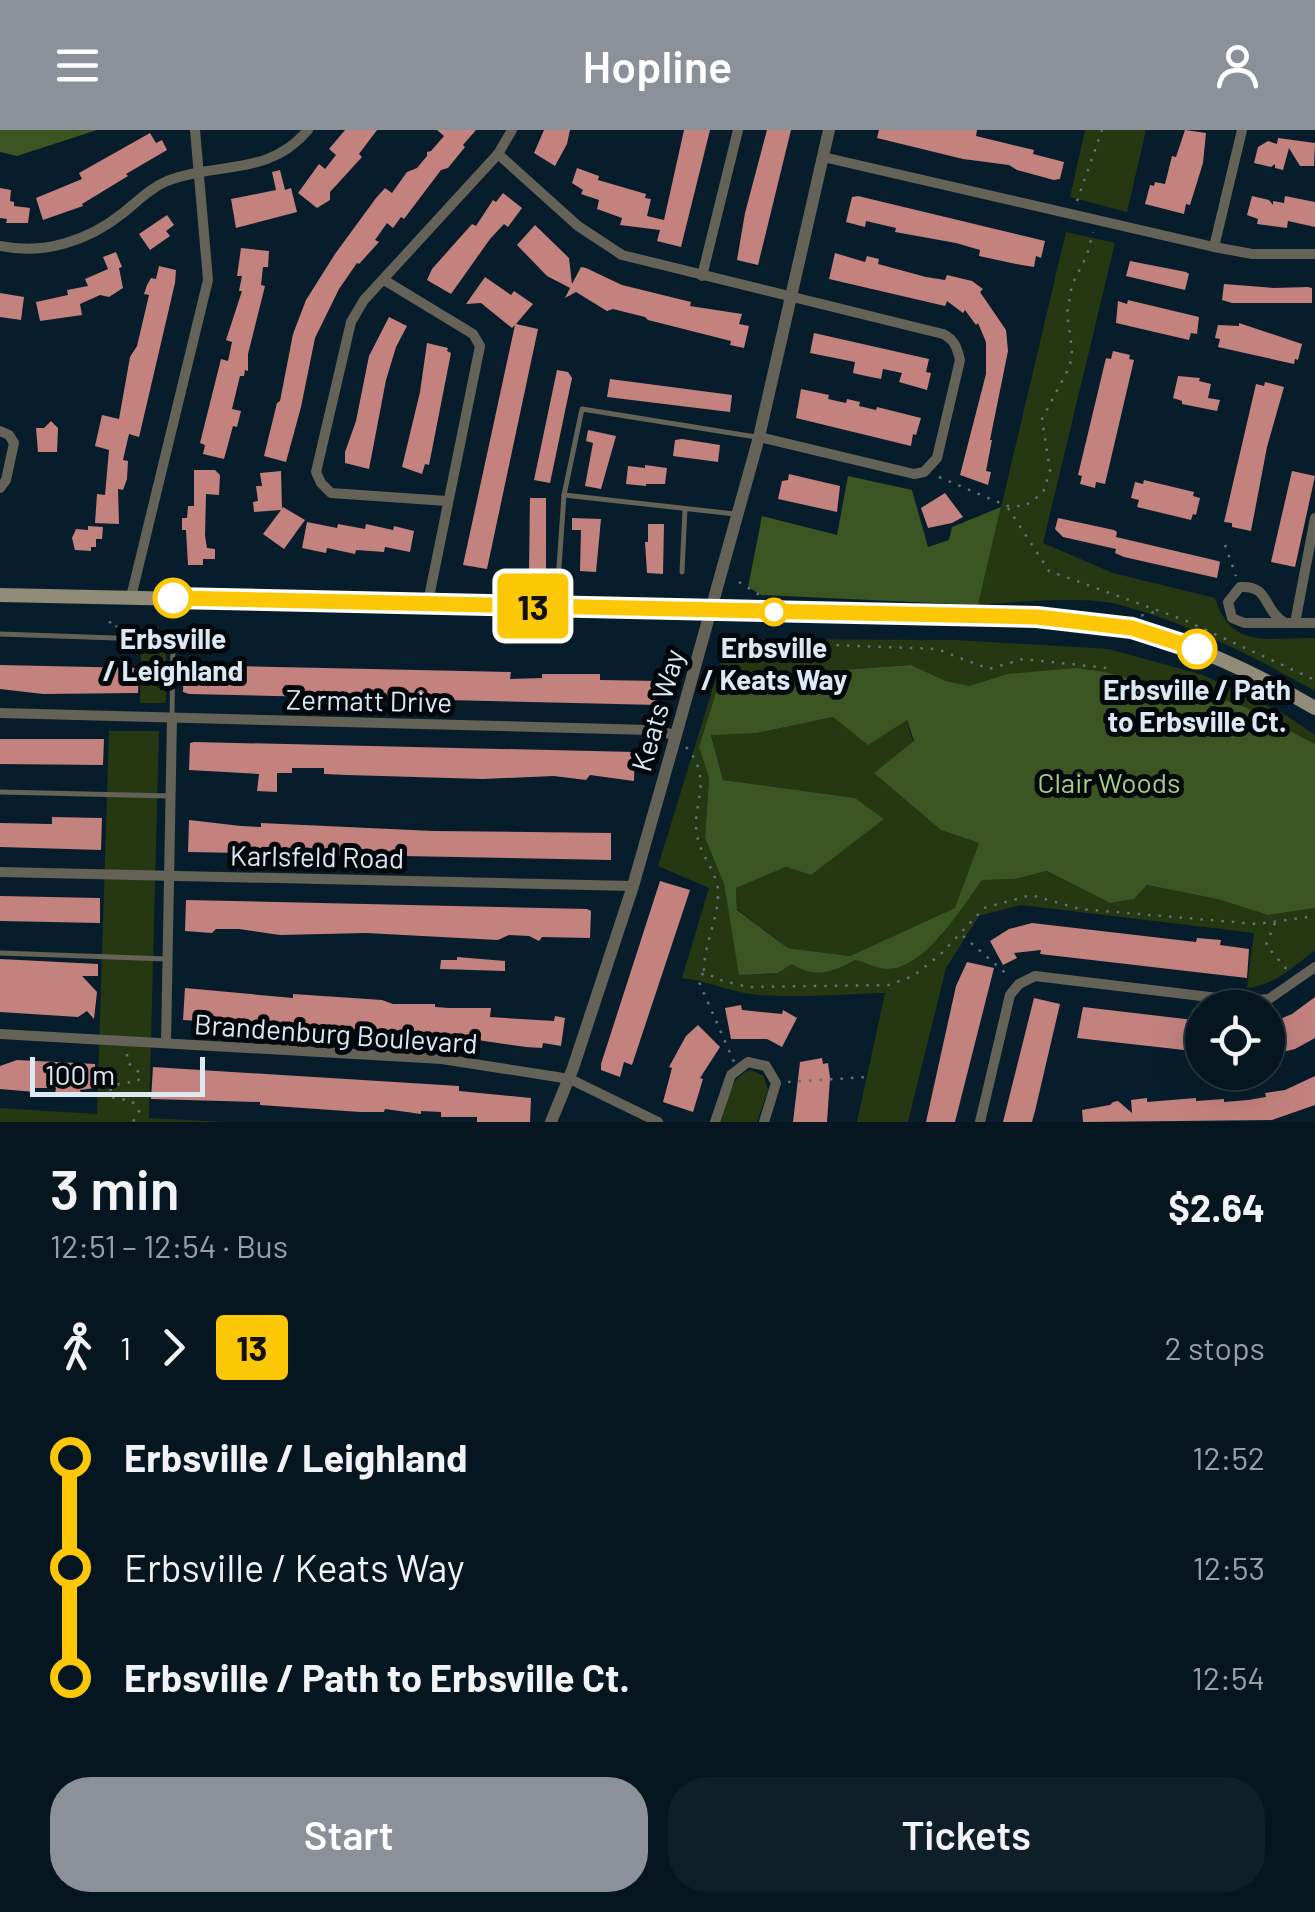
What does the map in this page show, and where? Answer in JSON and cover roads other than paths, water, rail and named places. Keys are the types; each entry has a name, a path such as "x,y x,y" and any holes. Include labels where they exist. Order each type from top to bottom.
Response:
{"main road":[{"path":"0,594 1037,617 1132,628 1215,656 1315,708"}],"street":[{"path":"131,597 208,280 194,130"},
{"path":"0,246 45,249 66,244 119,216 163,182 274,159 293,148 308,130"},
{"path":"447,501 332,493 316,472 352,322 364,300 498,154 512,130"},
{"path":"702,276 738,130"},
{"name":"Keats Way","path":"551,1122 570,1078 634,886 759,437 830,130"},
{"path":"1214,247 1242,130"},
{"path":"498,154 578,226 622,255 952,338 960,360 936,458 924,472 914,474 759,437"},
{"path":"823,157 1214,247 1252,254 1315,254"},
{"path":"384,280 473,334 480,346 428,602"},
{"path":"0,431 9,435 14,444 6,480 0,488"},
{"path":"1290,622 1315,518"},
{"path":"1290,622 1272,614 1260,591 1250,586 1240,587 1228,602 1232,618 1244,623 1315,623"},
{"path":"166,1043 172,712"},
{"name":"Zermatt Drive","path":"0,713 172,712 650,730 676,736"},
{"name":"Karlsfeld Road","path":"0,872 634,886"},
{"path":"980,1122 1010,994 1018,984 1034,976 1243,1000 1269,998 1315,966"},
{"name":"Brandenburg Boulevard","path":"0,1034 442,1059 570,1078 658,1122"},
{"path":"714,1122 730,1074 748,1062 760,1063 771,1071 776,1083 764,1122"}],"lane":[{"path":"560,568 564,495 582,409 759,437"},
{"path":"564,495 738,514"},
{"path":"682,572 685,510"},
{"path":"0,634 173,640 172,712"},
{"path":"0,792 170,796"},
{"path":"0,953 168,960"}],"place":[{"name":"Erbsville / Leighland","path":"173,598"},
{"name":"Erbsville / Keats Way","path":"774,612"},
{"name":"Erbsville / Path to Erbsville Ct.","path":"1197,649"}],"park label":[{"name":"Clair Woods","path":"1109,782"}]}
